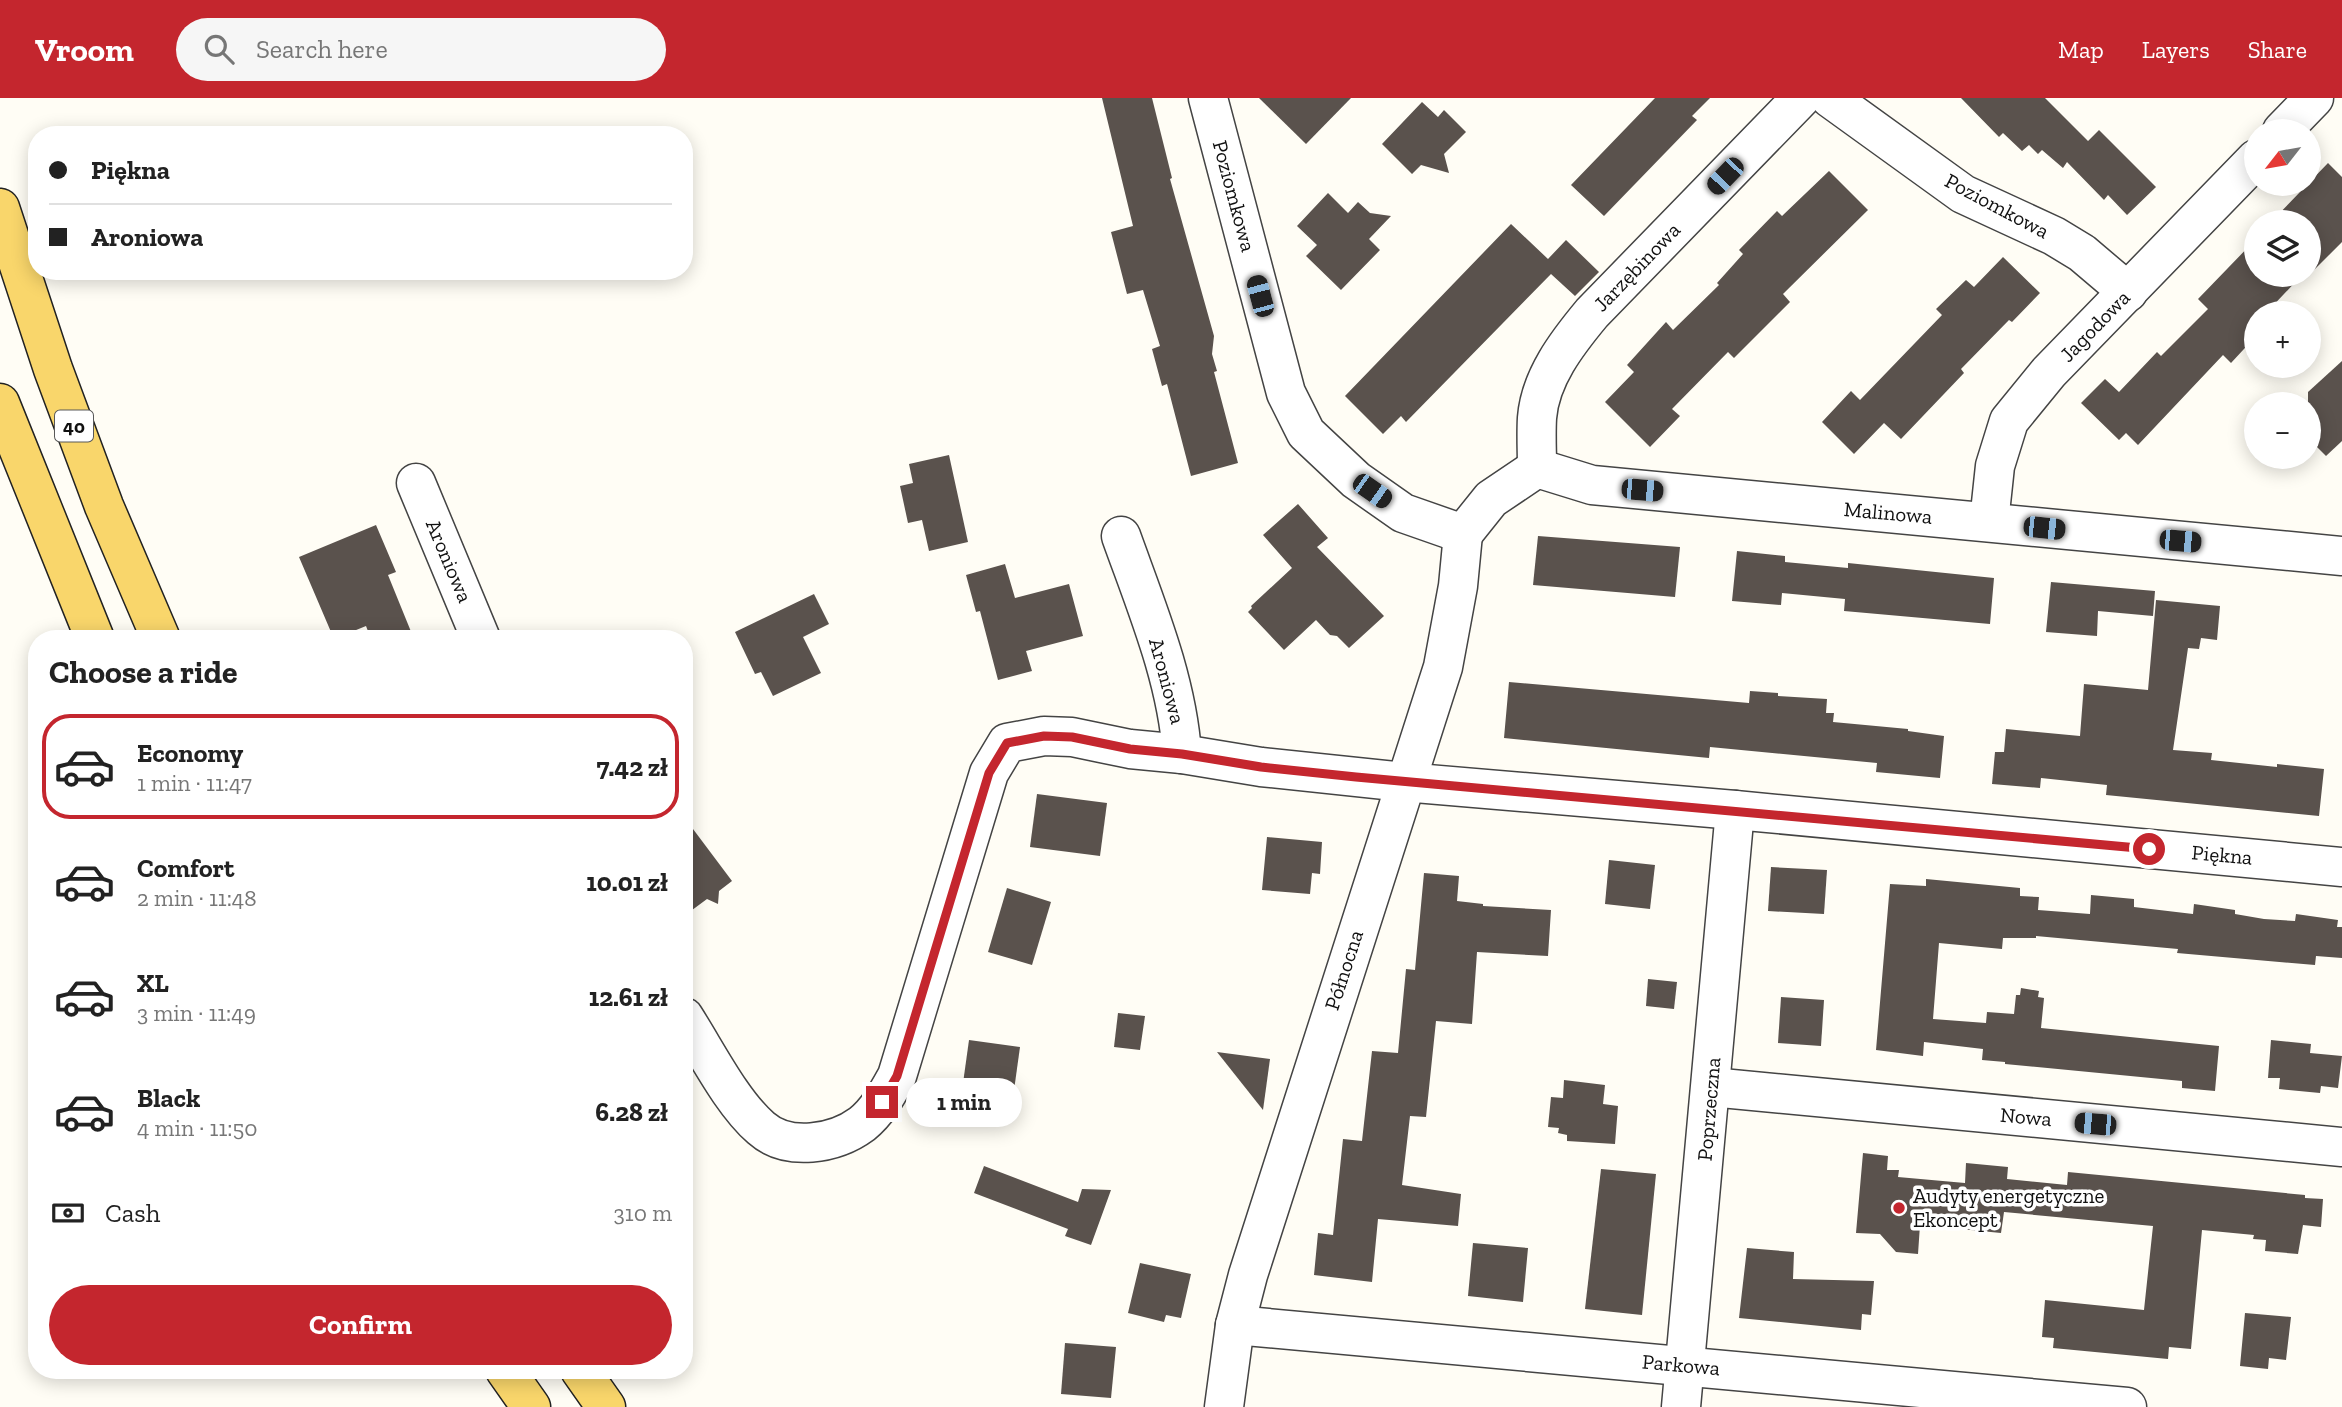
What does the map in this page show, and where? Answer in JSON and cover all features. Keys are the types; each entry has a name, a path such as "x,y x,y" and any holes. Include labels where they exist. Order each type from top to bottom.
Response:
{"main road":[{"name":"40","path":"0,208 53,369 104,506 158,630"},
{"path":"0,403 90,630"},
{"path":"511,1379 531,1407"},
{"path":"586,1379 606,1407"}],"street":[{"name":"Poziomkowa","path":"1208,98 1286,393 1306,433 1356,480 1403,513 1463,534"},
{"name":"Jarzębinowa","path":"1537,468 1537,415 1548,377 1566,345 1592,313 1801,98"},
{"name":"Poziomkowa","path":"1830,98 1963,194 2053,236 2082,253 2128,292"},
{"path":"2294,119 2314,98"},
{"name":"Jagodowa","path":"1989,522 1995,466 2009,421 2049,372 2244,171"},
{"path":"1463,534 1491,499 1537,468"},
{"name":"Malinowa","path":"1537,468 1592,485 2342,556"},
{"name":"Aroniowa","path":"416,483 477,630"},
{"name":"Północna","path":"1224,1407 1235,1325 1248,1275 1443,667 1458,586 1463,534"},
{"name":"Aroniowa","path":"693,1031 734,1096 762,1129 786,1141 808,1143 830,1140 861,1124 882,1102 897,1076 989,773 1007,743 1044,736 1072,737 1130,749 1182,754 1180,719 1152,624 1121,536"},
{"name":"Piękna","path":"1182,754 1261,767 1404,782 2342,867"},
{"name":"Poprzeczna","path":"1681,1407 1735,810"},
{"name":"Nowa","path":"1711,1087 2342,1147"},
{"name":"Parkowa","path":"1235,1325 2127,1407"}],"building":[{"path":"1102,98 1152,98 1172,178 1170,179 1214,336 1212,354 1217,371 1214,372 1238,463 1191,476 1167,384 1162,386 1152,349 1160,346 1143,290 1127,294 1111,232 1133,226"},
{"path":"1259,98 1351,98 1306,144"},
{"path":"1655,98 1710,98 1692,116 1697,120 1604,216 1571,185"},
{"path":"1961,98 2045,98 2088,141 2099,130 2156,187 2127,215 2108,195 2104,200 2067,162 2063,168 2042,150 2038,154 2029,145 2022,151 2003,133 1999,137"},
{"path":"1422,102 1438,117 1444,110 1466,132 1444,154 1449,173 1421,165 1412,174 1382,144"},
{"path":"2328,163 2342,177 2342,242 2321,263 2321,210 2283,210 2296,196 2321,196 2321,170"},
{"path":"1829,171 1868,210 1783,294 1790,302 1734,358 1728,352 1672,409 1680,416 1650,447 1605,402 1634,372 1627,365 1666,322 1673,330 1719,285 1717,283 1743,254 1739,250 1777,211 1782,216"},
{"path":"1328,193 1348,213 1358,202 1370,213 1391,216 1369,239 1380,250 1341,290 1306,256 1317,245 1297,226"},
{"path":"1511,224 1548,259 1566,240 1599,272 1575,296 1551,274 1406,422 1401,416 1383,434 1345,396"},
{"path":"2244,251 2244,287 2291,287 2277,301 2244,301 2244,349 2231,363 2223,355 2138,445 2126,433 2119,440 2081,403 2105,379 2119,392 2157,352 2161,356 2208,309 2198,299"},
{"path":"2003,257 2040,293 1961,369 1964,373 1901,439 1884,423 1854,454 1822,422 1851,391 1860,400 1942,315 1936,309 1966,280 1974,287"},
{"path":"2342,361 2342,441 2326,456 2321,451 2321,392 2308,392"},
{"path":"949,455 968,542 929,551 922,520 908,523 900,486 913,483 909,464"},
{"path":"1298,504 1328,538 1317,547 1384,616 1349,648 1337,636 1330,635 1316,620 1284,650 1248,612 1251,606 1292,568 1263,535"},
{"path":"376,525 396,572 388,575 410,630 368,630 366,626 356,630 330,630 299,557"},
{"path":"1538,536 1680,547 1675,597 1533,585"},
{"path":"1737,551 1785,556 1785,562 1848,568 1848,563 1994,578 1990,624 1844,611 1845,599 1782,593 1781,605 1732,601"},
{"path":"1005,564 1015,598 1069,584 1083,636 1026,651 1032,671 998,680 980,611 976,612 966,575"},
{"path":"2051,582 2155,591 2153,616 2098,611 2097,636 2046,632"},
{"path":"814,594 829,624 803,637 821,673 773,696 761,672 755,674 735,632"},
{"path":"2156,600 2220,606 2217,640 2201,638 2199,649 2188,648 2173,750 2212,753 2211,760 2324,769 2319,816 2106,795 2107,785 2041,778 2040,788 1992,784 1995,752 2004,752 2006,729 2080,736 2084,684 2148,690"},
{"path":"1509,682 1749,703 1750,691 1827,699 1826,713 1834,713 1833,722 1908,729 1944,736 1940,778 1876,772 1877,763 1710,747 1709,758 1504,738"},
{"path":"1037,794 1107,803 1100,856 1030,847"},
{"path":"693,829 732,881 719,891 718,904 707,899 693,909"},
{"path":"1267,837 1322,842 1320,874 1312,873 1310,894 1262,890"},
{"path":"1609,860 1655,865 1650,909 1605,904"},
{"path":"1771,867 1827,870 1824,914 1768,911"},
{"path":"1424,873 1459,876 1457,901 1483,906 1551,910 1548,956 1477,952 1472,1024 1436,1021 1426,1117 1410,1116 1402,1185 1461,1194 1458,1226 1378,1219 1372,1282 1314,1275 1318,1233 1333,1235 1343,1139 1362,1141 1372,1051 1398,1053 1406,969 1415,970"},
{"path":"1926,879 2020,888 2020,896 2039,897 2038,910 2090,914 2091,895 2134,899 2134,907 2193,914 2194,904 2235,910 2235,914 2264,919 2295,921 2296,914 2338,920 2337,927 2342,927 2342,958 2316,956 2315,965 2177,953 2178,949 2036,936 2003,938 2002,949 1939,943 1933,1019 1986,1023 1987,1012 2014,1014 2016,995 2020,995 2021,988 2039,991 2038,997 2044,998 2041,1028 2219,1046 2215,1091 2182,1088 2182,1081 1982,1060 1983,1049 1924,1042 1923,1056 1876,1050 1890,884 1926,886"},
{"path":"1007,888 1051,902 1032,965 988,952"},
{"path":"1648,979 1677,982 1674,1009 1646,1006"},
{"path":"1781,997 1824,1000 1821,1046 1778,1043"},
{"path":"1118,1013 1145,1016 1140,1050 1114,1047"},
{"path":"969,1040 1020,1047 1010,1119 959,1112"},
{"path":"2271,1040 2311,1044 2310,1053 2342,1056 2338,1088 2321,1086 2320,1093 2279,1089 2280,1078 2268,1078"},
{"path":"1217,1052 1270,1059 1263,1110"},
{"path":"1564,1080 1605,1085 1603,1104 1618,1106 1615,1144 1567,1141 1567,1135 1558,1133 1559,1128 1548,1127 1551,1097 1563,1098"},
{"path":"1863,1153 1888,1156 1887,1170 1899,1170 1898,1177 1965,1183 1966,1163 2008,1167 2007,1179 2067,1185 2068,1172 2305,1195 2305,1198 2323,1199 2321,1227 2303,1225 2298,1254 2265,1251 2266,1240 2253,1239 2254,1235 2202,1230 2191,1349 2169,1347 2168,1359 2053,1348 2054,1338 2042,1337 2045,1300 2144,1310 2153,1226 2004,1212 2001,1233 1920,1225 1918,1254 1896,1252 1880,1234 1856,1233"},
{"path":"984,1166 1078,1202 1082,1189 1111,1190 1091,1245 1065,1236 1068,1229 974,1193"},
{"path":"1601,1169 1656,1174 1642,1315 1585,1309"},
{"path":"1473,1243 1528,1248 1523,1302 1468,1296"},
{"path":"1747,1248 1794,1252 1793,1279 1874,1281 1871,1315 1862,1314 1861,1330 1739,1318"},
{"path":"1140,1263 1191,1274 1181,1318 1166,1315 1164,1322 1128,1313"},
{"path":"2245,1313 2291,1317 2286,1360 2269,1358 2268,1369 2240,1366"},
{"path":"1065,1343 1116,1347 1111,1398 1061,1394"}],"place":[{"name":"Audyty energetyczne Ekoncept","path":"1899,1208"}],"route":[{"path":"882,1102 897,1076 989,773 1007,743 1044,736 1072,737 1130,749 1182,754 1261,767 1404,782 2149,849"}]}
